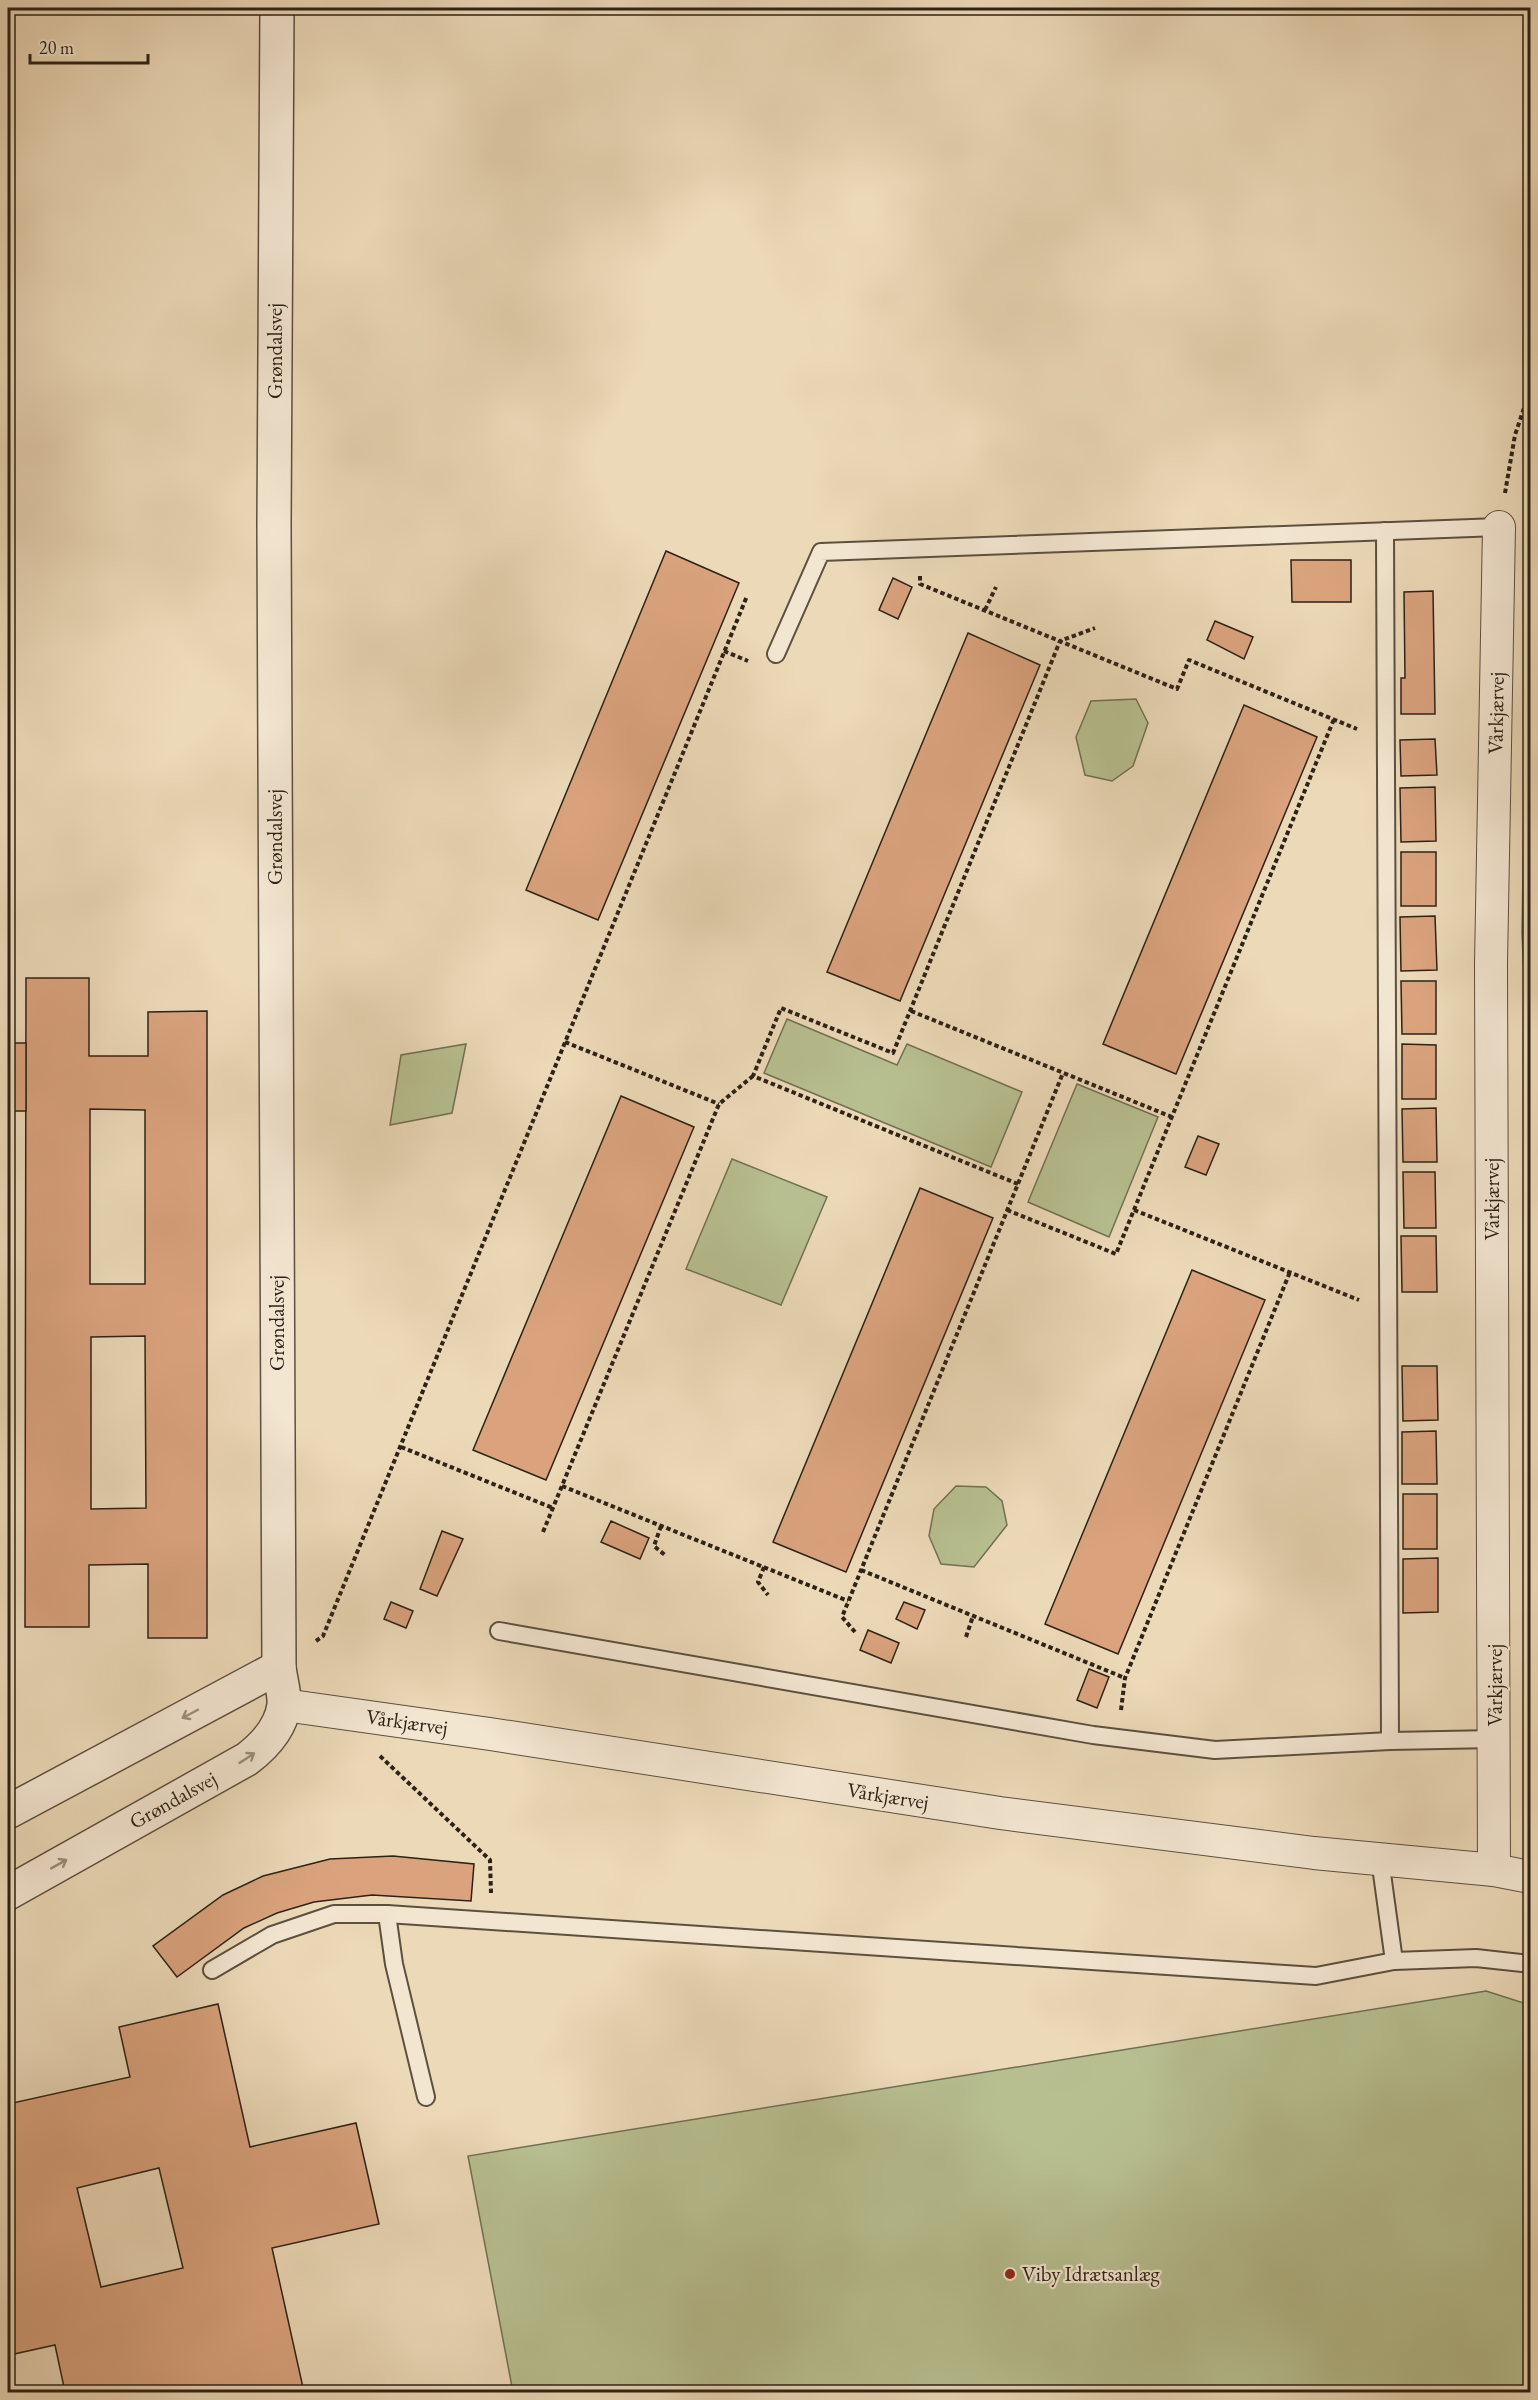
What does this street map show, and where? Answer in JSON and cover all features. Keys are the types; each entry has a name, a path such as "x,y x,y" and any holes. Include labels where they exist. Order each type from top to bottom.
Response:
{"street":[{"name":"Grøndalsvej","path":"8,1893 247,1759 261,1748 275,1731 284,1705 279,1667 274,525 277,8"},
{"name":"Vårkjærvej","path":"1494,1870 1491,964 1499,528"},
{"path":"8,1812 279,1667"},
{"name":"Vårkjærvej","path":"284,1705 490,1734 1000,1814 1380,1859 1494,1870 1530,1877"}],"lane":[{"path":"776,654 821,552 1499,528"},
{"path":"1385,531 1390,1741"},
{"path":"499,1631 1117,1738 1215,1750 1390,1741 1495,1739"},
{"path":"1380,1859 1394,1961"},
{"path":"212,1970 272,1935 334,1914 387,1914 1316,1976 1394,1961 1476,1958 1530,1964"},
{"path":"387,1914 394,1964 426,2097"}],"path":[{"path":"1499,528 1515,435 1530,390"},
{"path":"922,548 920,584 1177,689 1189,660 1386,741"},
{"path":"984,610 996,586"},
{"path":"279,1667 323,1636 747,596"},
{"path":"543,1532 719,1104 753,1076 782,1008 893,1053 1060,641 1095,628"},
{"path":"1007,1210 1116,1254 1334,719"},
{"path":"911,1011 1172,1117"},
{"path":"565,1042 719,1104"},
{"path":"855,1632 842,1617 1063,1073"},
{"path":"753,1076 1018,1184"},
{"path":"1134,1210 1388,1312"},
{"path":"1117,1738 1125,1678 1290,1272"},
{"path":"401,1446 553,1508"},
{"path":"562,1486 848,1602"},
{"path":"661,1526 654,1546 664,1555"},
{"path":"764,1567 758,1582 768,1595"},
{"path":"861,1570 1125,1678"},
{"path":"966,1637 973,1616"},
{"path":"377,1753 490,1860"}],"green space":[{"path":"1530,449 1530,1110 1522,933"},
{"path":"1136,699 1148,723 1133,766 1112,781 1085,775 1076,737 1091,701"},
{"path":"787,1019 897,1065 907,1044 1022,1092 991,1167 764,1073"},
{"path":"466,1044 452,1113 390,1125 401,1055"},
{"path":"1077,1084 1158,1117 1109,1237 1028,1202"},
{"path":"732,1159 827,1197 781,1305 686,1269"},
{"path":"956,1486 986,1487 1002,1501 1007,1525 974,1567 941,1564 929,1536 934,1509"},
{"name":"Viby Idrætsanlæg","path":"1486,1991 1530,2005 1530,2392 513,2392 468,2156"}],"building":[{"path":"666,551 739,583 598,920 526,890"},
{"path":"1291,560 1351,560 1351,602 1292,602"},
{"path":"893,578 912,587 898,619 879,610"},
{"path":"1433,591 1435,714 1401,714 1401,678 1405,678 1404,592"},
{"path":"1215,621 1253,637 1244,659 1207,640"},
{"path":"968,633 1040,665 900,1001 827,972"},
{"path":"1244,705 1317,737 1176,1074 1103,1044"},
{"path":"1435,739 1437,775 1401,776 1400,740"},
{"path":"1435,787 1436,841 1401,842 1400,788"},
{"path":"1401,852 1436,852 1436,906 1401,906"},
{"path":"1435,916 1437,970 1401,971 1400,917"},
{"path":"26,978 89,978 89,1056 148,1056 148,1012 207,1011 207,1638 148,1638 148,1564 89,1565 89,1627 25,1627","holes":["90,1109 145,1110 145,1284 90,1284","145,1336 146,1508 91,1509 91,1337"]},
{"path":"1401,981 1436,981 1436,1034 1402,1034"},
{"path":"8,1043 26,1043 26,1111 8,1111"},
{"path":"1402,1044 1436,1045 1436,1099 1402,1099"},
{"path":"621,1096 694,1127 546,1480 473,1450"},
{"path":"1436,1108 1437,1162 1403,1162 1402,1109"},
{"path":"1198,1136 1219,1144 1206,1175 1185,1167"},
{"path":"1403,1172 1435,1172 1436,1228 1404,1228"},
{"path":"920,1188 993,1218 846,1572 773,1542"},
{"path":"1401,1236 1436,1236 1437,1292 1402,1292"},
{"path":"1192,1270 1265,1300 1118,1654 1045,1624"},
{"path":"1402,1366 1437,1366 1438,1420 1403,1421"},
{"path":"1436,1431 1437,1484 1402,1484 1402,1432"},
{"path":"1403,1494 1437,1494 1437,1549 1403,1549"},
{"path":"611,1521 649,1538 640,1559 601,1542"},
{"path":"442,1531 463,1539 437,1596 420,1589"},
{"path":"1438,1558 1438,1612 1403,1613 1403,1559"},
{"path":"391,1602 413,1611 406,1628 384,1619"},
{"path":"904,1602 925,1610 917,1629 896,1619"},
{"path":"868,1630 899,1643 891,1663 860,1650"},
{"path":"1089,1669 1109,1677 1097,1708 1077,1700"},
{"path":"393,1856 474,1864 471,1901 372,1895 314,1902 277,1913 244,1928 177,1977 153,1946 223,1895 263,1876 330,1859"},
{"path":"218,2004 250,2147 356,2123 379,2224 272,2248 304,2392 65,2392 55,2345 14,2354 8,2324 8,2104 130,2077 119,2027","holes":["159,2168 183,2268 101,2287 77,2188"]}],"place":[{"name":"Viby Idrætsanlæg","path":"1010,2274"}]}
